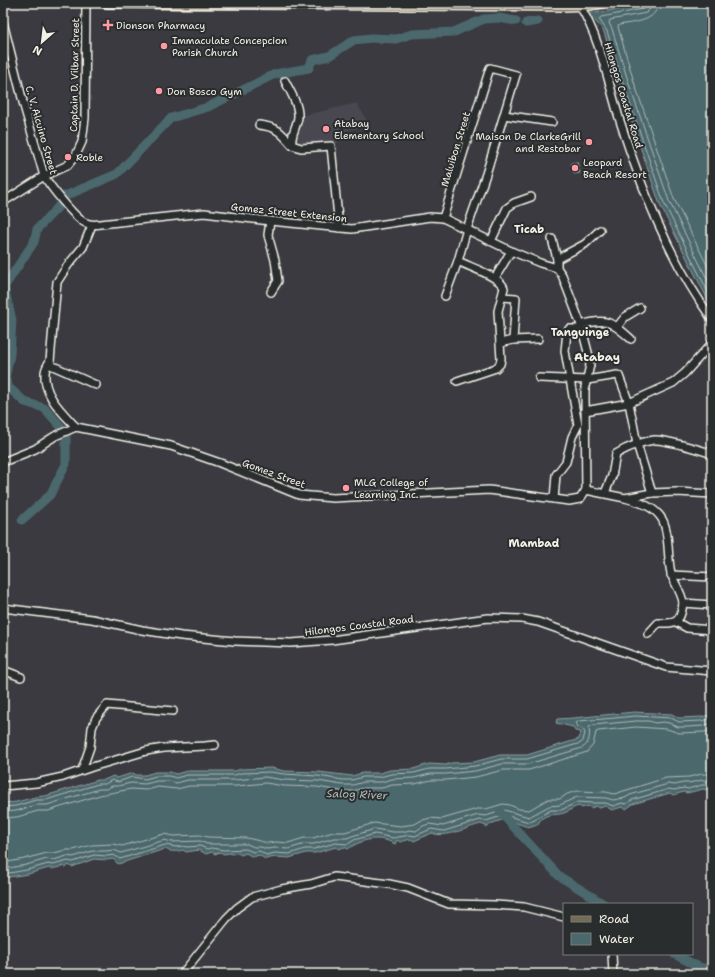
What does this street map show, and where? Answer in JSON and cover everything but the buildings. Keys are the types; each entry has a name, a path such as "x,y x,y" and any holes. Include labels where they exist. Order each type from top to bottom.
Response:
{"main road":[{"path":"107,3 458,4 580,6 602,3"}],"street":[{"name":"Captain D. Vilbar Street","path":"3,202 44,176 68,165 76,155 82,142 85,118 86,3"},
{"name":"Hilongos Coastal Road","path":"580,6 595,35 634,163 662,233 688,284 712,319"},
{"name":"C. V. Alcuino Street","path":"3,22 6,46 44,176 50,186 81,221 92,225"},
{"name":"Maluibon Street","path":"443,218 490,68 516,75 504,115"},
{"path":"285,81 293,98 298,115 292,136 292,145"},
{"path":"445,296 458,261 504,115 552,122"},
{"path":"259,125 277,129 292,145 301,148 331,146 340,228"},
{"path":"491,241 506,208 514,203 531,197"},
{"name":"Gomez Street Extension","path":"92,225 204,213 352,229 430,217 443,218 511,251 557,268"},
{"path":"270,221 268,234 275,260 278,281 271,292"},
{"path":"3,462 35,449 55,436 76,427 57,407 48,390 45,372 50,361 57,282 68,265 83,247 92,225"},
{"path":"557,259 585,244 600,230"},
{"path":"552,239 557,259 557,268 562,275 581,327 589,356 590,365 585,387 586,490 625,498 648,506 656,512 662,520 665,528 671,575 678,586 683,603 680,618 676,622"},
{"path":"495,278 511,251"},
{"path":"457,381 499,366 501,362 498,310 504,288 503,285 495,278 458,261"},
{"path":"502,297 516,298 514,340"},
{"path":"617,327 625,317 640,308"},
{"path":"554,499 556,475 566,462 572,437 578,425 565,351 567,332 569,329 581,327 597,321 606,322 617,327 631,339"},
{"path":"500,343 514,340 538,339"},
{"path":"585,411 629,402 673,383 685,373 712,343"},
{"path":"50,361 51,365 96,385"},
{"path":"538,378 587,380 619,376 629,402 637,444 652,493"},
{"name":"Gomez Street","path":"76,427 170,446 220,463 299,495 333,498 489,490 568,501 580,499 586,490"},
{"path":"605,493 612,476 616,454 626,448 656,440 712,454"},
{"path":"625,498 652,493 677,492 712,494"},
{"path":"671,575 712,577"},
{"path":"683,603 712,605"},
{"name":"Hilongos Coastal Road","path":"3,608 92,619 142,630 181,636 235,641 292,643 332,640 488,618 522,619 538,622 666,667 712,671"},
{"path":"648,634 658,624 676,622 687,628 712,630"},
{"path":"3,670 21,677"},
{"path":"82,770 90,747 92,728 96,718 107,705 173,711"},
{"path":"3,786 36,783 63,777 146,751 215,744"},
{"path":"182,974 226,919 237,908 252,897 282,889 311,884 334,877 408,888 449,904 524,907 563,917"},
{"path":"612,955 613,974"}],"shaded area":[{"path":"590,3 651,3 591,14"},
{"name":"Atabay Elementary School","path":"357,103 369,124 341,133 337,144 308,146 298,145 295,135 301,116"}],"water":[{"path":"651,3 712,3 712,308 660,205 620,87 604,32 591,14"},
{"name":"Leopard Beach Resort","path":"577,162 580,173 574,174 571,163"},
{"name":"Salog River","path":"634,712 672,714 679,718 702,717 712,714 712,789 703,789 673,795 670,793 633,804 626,809 622,807 612,810 605,806 600,808 596,806 591,808 588,806 582,808 579,806 561,814 546,816 540,820 538,824 528,827 505,819 490,824 488,827 481,824 449,834 443,835 432,833 414,841 411,839 400,842 397,840 395,844 389,841 371,839 348,849 344,847 339,849 336,847 289,858 276,857 265,859 259,855 253,857 246,853 241,855 238,853 224,854 220,852 215,854 212,852 206,854 199,850 186,852 183,850 169,851 165,849 118,864 113,859 94,859 72,867 68,865 66,868 63,866 52,869 49,868 28,874 3,878 3,803 45,796 98,780 104,780 113,776 117,778 133,773 136,775 145,775 155,772 170,772 176,774 187,771 235,771 241,769 272,768 284,771 319,772 352,776 362,773 380,773 390,770 413,769 429,764 446,765 451,763 474,762 500,755 527,755 579,739 581,732 575,731 573,727 556,723 557,719"}],"waterway":[{"path":"64,430 44,408 25,402 9,388 5,378 10,355 12,320 4,287 34,242 37,229 58,207 65,196 117,174 171,118 208,107 275,74 309,68 312,60 329,56 354,40 371,38 396,39 412,34 454,32 484,19 499,18 516,21"},
{"path":"526,23 538,21"},
{"path":"22,520 50,495 66,464 66,435"},
{"path":"500,812 559,876 602,903"},
{"path":"676,955 699,967 712,970"}],"place":[{"name":"Dionson Pharmacy","path":"108,25"},
{"name":"Immaculate Concepcion Parish Church","path":"164,46"},
{"name":"Don Bosco Gym","path":"159,91"},
{"name":"Atabay Elementary School","path":"326,129"},
{"name":"Maison De ClarkeGrill and Restobar","path":"589,142"},
{"name":"Roble","path":"68,157"},
{"name":"Leopard Beach Resort","path":"575,168"},
{"name":"MLG College of Learning Inc.","path":"346,488"}],"district":[{"name":"Ticab","path":"529,229"},
{"name":"Tanguinge","path":"580,332"},
{"name":"Atabay","path":"597,357"},
{"name":"Mambad","path":"534,543"}]}
